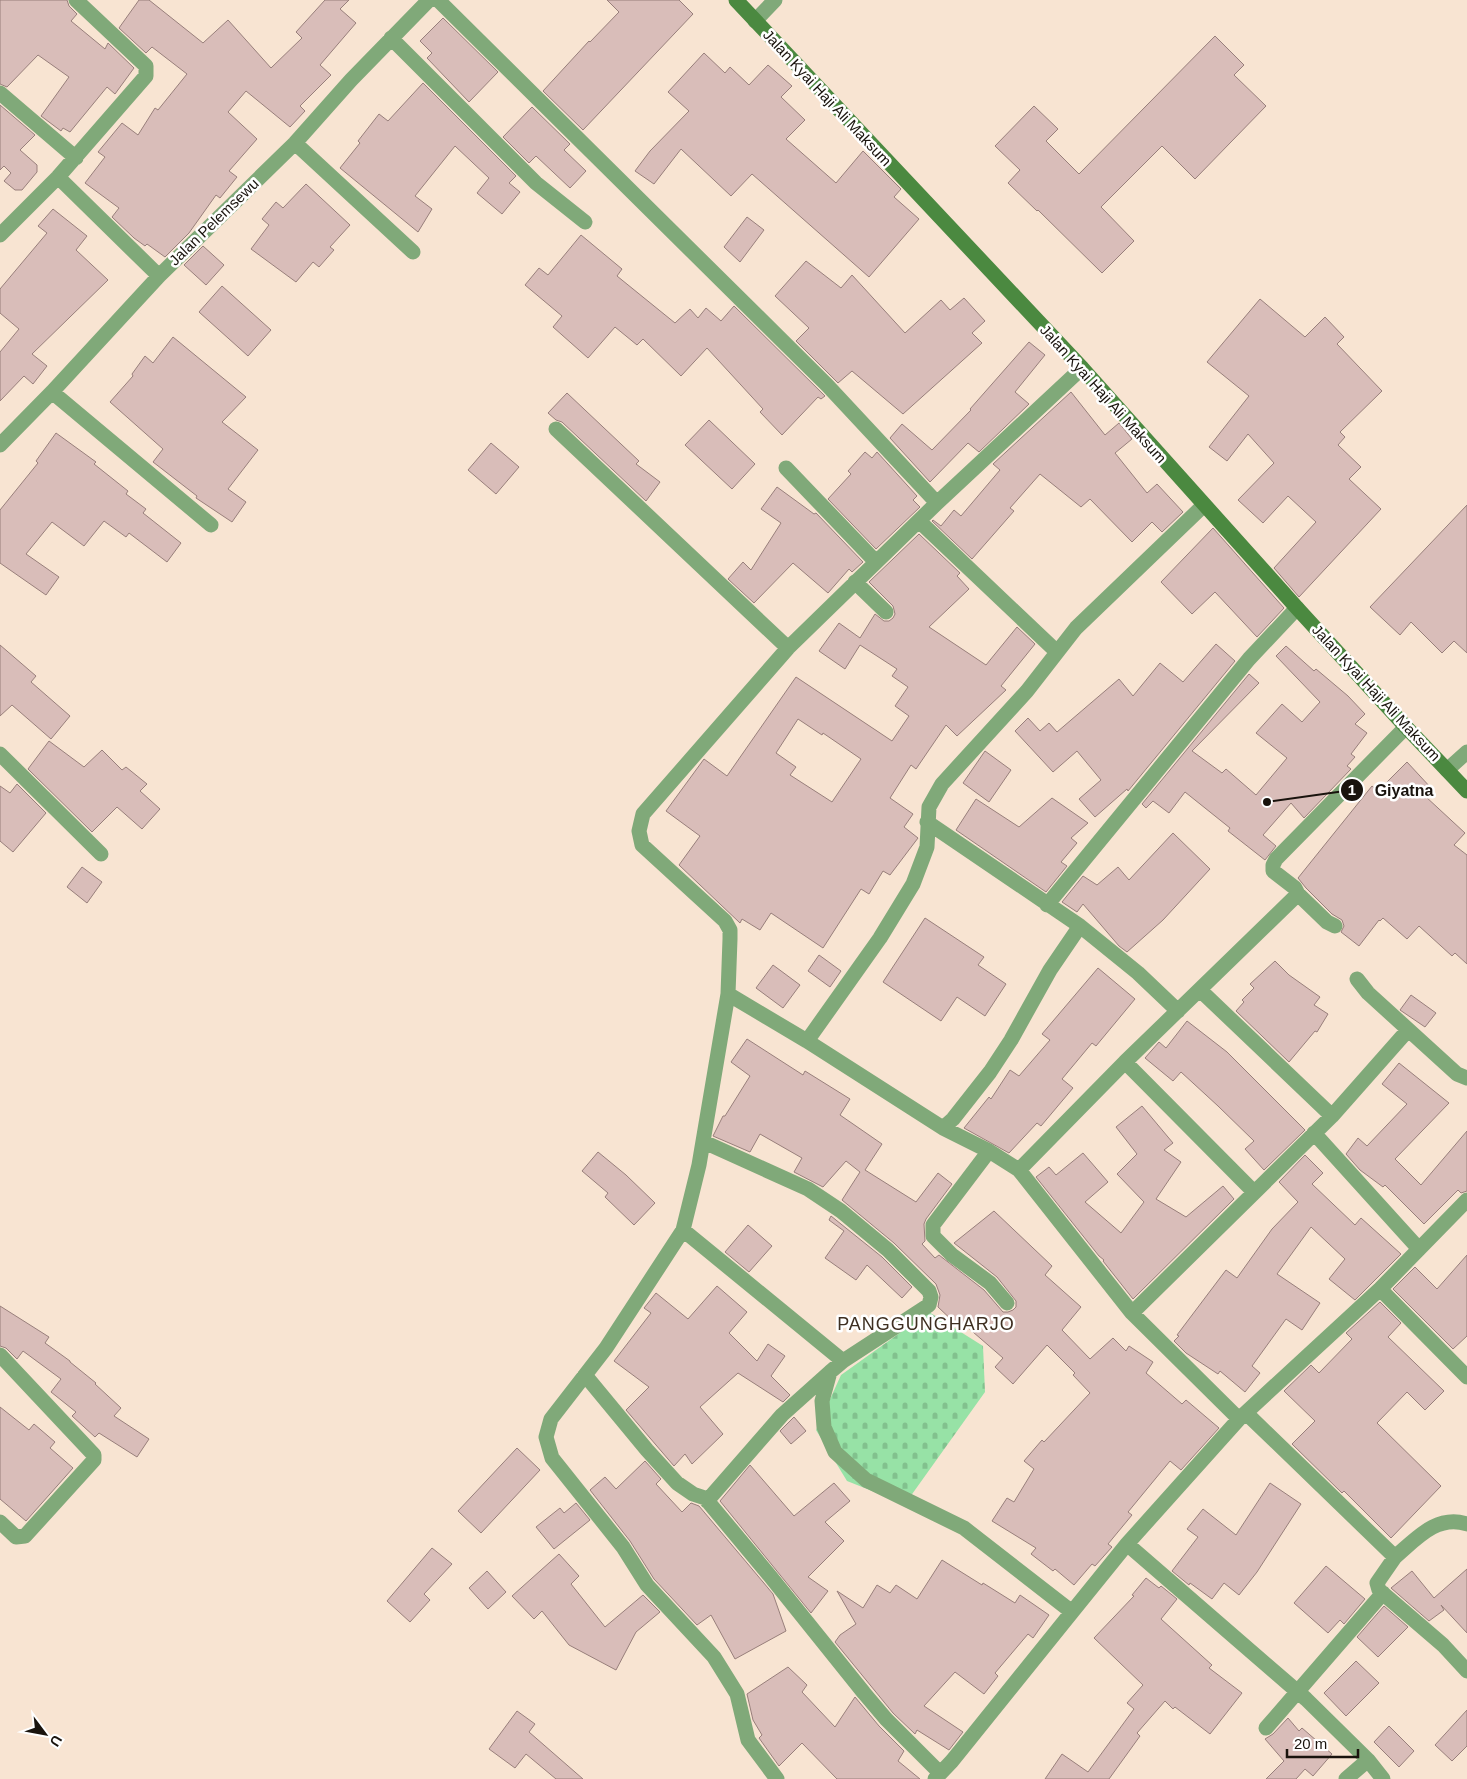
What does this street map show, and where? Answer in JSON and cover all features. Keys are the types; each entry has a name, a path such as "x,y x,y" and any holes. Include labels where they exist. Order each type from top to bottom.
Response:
{"street":[{"path":"0,235 76,158 146,76 146,66 76,0"},
{"name":"Jalan Pelemsewu","path":"0,445 52,392 158,276 294,143 351,80 429,0"},
{"path":"438,0 827,385 938,503"},
{"name":"Jalan Kyai Haji Ali Maksum","path":"736,0 1082,368 1297,608 1467,791"},
{"path":"755,21 775,0"},
{"path":"391,38 536,183 585,222"},
{"path":"0,93 76,158"},
{"path":"294,143 412,252"},
{"path":"58,177 158,276"},
{"path":"777,1779 748,1740 737,1694 714,1656 647,1585 623,1548 552,1458 546,1437 550,1419 606,1348 683,1230 700,1165 728,994 730,930 725,920 642,845 639,831 643,814 788,648 919,521 1082,368"},
{"path":"52,392 211,525"},
{"path":"556,429 788,648"},
{"path":"786,468 876,562"},
{"path":"807,1041 880,938 913,884 926,847 929,807 942,784 1028,691 1076,628 1204,505"},
{"path":"919,521 1057,652"},
{"path":"855,582 886,612"},
{"path":"1047,905 1249,659 1297,608"},
{"path":"1335,926 1326,922 1298,894 1295,888 1273,872 1273,865 1276,859 1406,727"},
{"path":"1447,770 1467,752"},
{"path":"0,754 101,854"},
{"path":"927,822 1080,926 1138,973 1178,1011"},
{"path":"1020,1170 1125,1062 1298,894"},
{"path":"943,1128 990,1072 1011,1040 1050,970 1080,926"},
{"path":"1357,979 1368,993 1408,1030 1457,1074 1467,1078"},
{"path":"1200,990 1332,1116"},
{"path":"728,994 807,1041 943,1128 989,1151 1020,1170 1132,1314 1395,1557"},
{"path":"1132,1314 1332,1116 1408,1030"},
{"path":"1125,1062 1254,1192"},
{"path":"1314,1133 1419,1249"},
{"path":"704,1142 808,1189 841,1211 888,1250 929,1291 931,1297 928,1305 843,1360 782,1415 707,1501"},
{"path":"989,1151 933,1225 933,1236 952,1255 990,1283 1007,1303"},
{"path":"585,1375 677,1483 693,1494 701,1495 707,1501 770,1576 869,1700 937,1776 1127,1544 1242,1416 1380,1289 1467,1200"},
{"path":"683,1230 843,1360"},
{"path":"1380,1289 1467,1377"},
{"path":"0,1355 94,1455 94,1460 25,1536 16,1537 0,1522"},
{"path":"830,1372 822,1401 824,1427 835,1452 866,1480 964,1528 1072,1612"},
{"path":"1467,1524 1448,1521 1430,1528 1395,1557 1377,1584 1383,1593 1443,1645 1467,1671"},
{"path":"1127,1544 1298,1692 1368,1760 1383,1779"},
{"path":"1266,1728 1383,1593"},
{"path":"1346,1779 1368,1760"}],"green space":[{"path":"929,1312 983,1346 985,1392 905,1504 847,1481 816,1430 841,1375"}],"building":[{"path":"0,0 67,0 69,6 77,14 71,21 105,49 108,43 134,68 115,94 107,87 70,132 63,128 61,131 41,116 69,77 38,55 7,87 0,84"},
{"path":"139,0 149,0 203,43 228,20 271,68 302,38 296,32 325,0 349,0 340,9 356,23 320,65 331,75 300,106 305,111 290,127 246,91 228,112 257,139 229,171 237,177 220,198 216,195 189,233 165,257 147,244 145,246 134,238 112,217 119,208 85,183 105,157 98,152 122,123 138,135 155,108 158,110 187,74 152,47 146,53 119,28"},
{"path":"607,0 679,0 693,14 583,130 543,91 589,41 619,12"},
{"path":"443,18 498,72 469,102 427,58 432,53 420,41"},
{"path":"1215,36 1244,65 1234,75 1266,106 1195,179 1162,146 1101,207 1134,241 1102,273 1008,183 1020,170 995,146 1034,106 1058,129 1046,141 1079,174"},
{"path":"704,53 725,73 730,67 749,85 768,65 792,86 781,97 805,120 786,139 836,183 863,151 901,189 894,197 919,219 869,277 752,174 731,196 681,149 654,184 635,171 650,151 689,111 668,92"},
{"path":"423,83 516,176 509,183 520,192 502,214 477,193 489,178 455,146 415,196 432,209 418,232 340,168 360,143 358,141 379,114 388,121"},
{"path":"0,105 35,135 20,150 37,165 37,172 22,190 15,190 4,181 11,173 4,166 0,170"},
{"path":"532,107 570,144 564,150 586,171 570,188 536,156 529,163 503,137"},
{"path":"306,184 350,225 330,247 334,250 319,267 313,262 296,282 251,249 269,225 262,219 276,202 283,208"},
{"path":"53,209 87,236 76,250 108,280 32,354 47,366 33,384 24,376 0,401 0,352 19,329 0,313 0,289 47,233 38,226"},
{"path":"747,217 764,230 740,262 724,247"},
{"path":"581,235 622,269 617,276 675,323 690,309 698,318 706,308 721,321 734,306 825,396 821,399 818,397 782,435 760,412 763,409 707,348 681,376 643,339 637,345 615,327 588,358 553,327 562,316 525,285 539,268 548,275"},
{"path":"203,246 224,265 206,285 184,265"},
{"path":"806,261 841,288 852,275 905,333 941,300 950,310 964,298 985,321 972,333 982,343 903,414 852,371 838,383 796,341 809,328 775,296"},
{"path":"222,286 271,330 248,356 199,312"},
{"path":"1260,299 1305,337 1325,317 1344,337 1337,344 1382,391 1340,432 1345,437 1338,445 1361,467 1349,479 1381,509 1299,597 1274,568 1316,522 1288,496 1263,523 1238,500 1274,463 1248,434 1227,461 1209,447 1249,396 1207,362"},
{"path":"173,337 246,397 222,422 258,450 228,489 246,502 232,522 196,498 197,496 153,462 163,449 110,402 133,376 132,374 145,356 153,363"},
{"path":"1029,342 1045,355 1015,392 1029,404 979,452 968,443 930,482 890,438 902,424 932,450 971,410"},
{"path":"1071,392 1105,435 1119,423 1132,439 1115,453 1147,493 1157,484 1183,512 1162,532 1152,522 1132,542 1090,499 1081,507 1040,474 1010,508 1014,511 972,559 932,521 941,526 954,510 961,516 1000,470 993,464"},
{"path":"567,393 639,461 636,464 660,482 646,501 562,422 556,420 548,413"},
{"path":"709,420 755,464 732,489 685,445"},
{"path":"56,433 96,462 94,464 128,491 126,494 146,509 143,513 181,543 167,562 129,533 126,537 104,521 84,546 52,522 26,554 59,577 46,595 0,563 0,510 38,463 36,461"},
{"path":"491,443 519,467 496,494 468,470"},
{"path":"865,452 872,458 877,452 917,496 913,500 920,507 876,549 828,499 851,474 848,471"},
{"path":"777,487 814,514 816,513 863,562 852,572 849,569 828,593 793,563 754,603 728,579 743,562 751,570 781,523 761,509"},
{"path":"1467,505 1467,653 1454,641 1442,653 1411,622 1400,635 1370,607"},
{"path":"1213,528 1284,608 1257,637 1215,592 1192,614 1161,582"},
{"path":"919,534 960,573 957,576 969,589 929,627 986,665 1017,627 1035,644 1001,686 1006,690 957,736 946,725 916,769 911,765 890,798 913,814 904,827 918,838 890,875 883,871 869,894 861,889 823,948 771,913 760,930 742,919 740,923 679,865 700,836 666,811 704,759 727,776 796,677 892,741 909,716 895,706 908,687 892,676 897,669 860,645 845,669 819,651 839,623 860,638 875,614 884,621 889,621 893,618 895,614 893,606 869,582","holes":["798,719 822,735 823,733 861,759 832,802 790,775 796,767 776,753"]},
{"path":"1216,644 1235,661 1128,791 1127,789 1095,817 1079,799 1101,780 1077,751 1053,772 1015,731 1028,718 1040,731 1049,723 1057,732 1119,679 1133,696 1160,663 1183,682"},
{"path":"0,645 36,676 31,682 70,716 51,739 12,705 0,716"},
{"path":"1286,646 1314,671 1316,669 1348,696 1365,714 1355,724 1367,733 1351,754 1355,757 1347,766 1351,769 1304,818 1291,803 1263,835 1276,846 1265,860 1228,831 1230,828 1185,792 1169,813 1153,801 1146,808 1142,804 1249,674 1259,683 1192,751 1222,773 1226,769 1256,795 1287,758 1256,733 1282,704 1302,722 1320,702 1276,656"},
{"path":"49,741 84,767 102,750 122,770 126,767 147,784 140,791 160,809 142,829 117,807 92,832 28,769"},
{"path":"985,751 1011,770 989,802 963,783"},
{"path":"1407,762 1432,789 1425,796 1465,833 1454,845 1467,855 1467,964 1455,953 1452,956 1419,926 1407,939 1383,918 1379,920 1359,946 1341,932 1344,926 1342,920 1332,914 1298,878 1372,786 1378,791"},
{"path":"17,784 46,813 13,852 0,841 0,786 10,793"},
{"path":"1052,798 1088,823 1071,838 1077,843 1061,862 1067,866 1046,892 956,830 976,799 1019,827"},
{"path":"1173,833 1210,869 1163,920 1127,952 1119,946 1083,904 1077,912 1062,902 1083,876 1097,885 1118,867 1129,880"},
{"path":"82,867 102,882 87,903 67,887"},
{"path":"925,918 984,957 978,965 1006,984 985,1016 957,997 941,1021 883,982"},
{"path":"819,955 841,971 830,987 808,971"},
{"path":"1275,961 1289,975 1320,997 1314,1005 1328,1014 1317,1032 1315,1031 1289,1062 1236,1011 1244,1002 1242,1000 1254,988 1250,984"},
{"path":"773,965 800,985 783,1008 756,988"},
{"path":"1098,968 1135,999 1096,1046 1092,1043 1062,1079 1073,1088 1041,1126 1037,1123 1009,1153 964,1128 989,1097 991,1099 1010,1070 1019,1076 1050,1040 1042,1034"},
{"path":"1411,995 1436,1013 1425,1027 1400,1010"},
{"path":"1187,1021 1227,1052 1305,1130 1264,1170 1245,1149 1254,1141 1218,1106 1181,1072 1173,1081 1145,1058 1159,1042 1166,1048"},
{"path":"747,1039 803,1075 805,1071 850,1099 840,1115 882,1144 865,1170 916,1202 938,1173 952,1184 924,1224 925,1241 922,1244 935,1258 939,1255 984,1290 1003,1312 1013,1310 1016,1307 1016,1301 997,1277 954,1243 994,1211 1052,1266 1045,1275 1081,1307 1062,1330 1090,1359 1113,1338 1126,1351 1129,1346 1153,1362 1146,1373 1182,1404 1186,1400 1219,1428 1181,1470 1170,1461 1128,1512 1132,1515 1108,1544 1112,1547 1095,1566 1092,1564 1074,1585 1055,1569 1053,1571 1031,1554 1036,1548 992,1521 1007,1498 1014,1502 1034,1469 1024,1461 1042,1440 1044,1442 1090,1393 1073,1375 1075,1373 1047,1345 1013,1384 995,1367 1003,1358 958,1319 955,1323 938,1307 940,1295 936,1284 894,1243 842,1200 860,1172 846,1161 823,1187 794,1172 802,1158 760,1134 750,1152 713,1136 723,1116 725,1116 750,1076 731,1062"},
{"path":"1399,1063 1449,1103 1395,1159 1421,1185 1467,1131 1467,1191 1461,1193 1458,1190 1424,1224 1385,1185 1383,1187 1360,1170 1346,1154 1358,1138 1367,1146 1407,1104 1382,1084"},
{"path":"1142,1106 1173,1143 1164,1150 1181,1162 1156,1199 1186,1217 1223,1186 1234,1199 1133,1299 1104,1260 1036,1177 1049,1167 1056,1175 1083,1153 1108,1182 1085,1202 1121,1233 1144,1202 1117,1174 1137,1154 1116,1127"},
{"path":"598,1152 626,1175 655,1203 634,1225 605,1197 608,1193 582,1171"},
{"path":"1305,1155 1323,1173 1312,1184 1355,1225 1361,1218 1401,1254 1355,1300 1329,1279 1345,1259 1311,1227 1277,1274 1320,1303 1302,1330 1286,1319 1252,1366 1260,1373 1245,1392 1220,1371 1218,1374 1186,1353 1174,1341 1226,1270 1237,1278 1272,1229 1298,1202 1279,1182"},
{"path":"831,1216 882,1257 912,1287 902,1298 867,1265 856,1280 825,1258 844,1231 829,1220"},
{"path":"748,1225 772,1246 749,1272 725,1252"},
{"path":"1467,1255 1467,1336 1453,1349 1393,1289 1415,1267 1437,1289"},
{"path":"717,1286 747,1312 729,1333 757,1361 768,1344 785,1356 771,1376 790,1395 783,1402 738,1373 700,1407 723,1434 692,1464 685,1454 674,1466 626,1410 649,1387 614,1361 651,1313 644,1308 656,1293 688,1319"},
{"path":"1380,1302 1401,1323 1388,1337 1444,1391 1425,1410 1407,1392 1377,1423 1441,1486 1391,1538 1344,1491 1342,1493 1292,1444 1315,1421 1284,1391 1311,1365 1319,1373 1352,1339 1346,1333"},
{"path":"0,1306 49,1337 45,1343 96,1383 121,1408 114,1416 149,1439 137,1457 99,1433 95,1437 72,1416 76,1412 51,1392 61,1379 23,1351 17,1359 6,1348 0,1346"},
{"path":"0,1407 29,1430 34,1424 55,1442 50,1448 73,1468 26,1521 0,1499"},
{"path":"794,1417 806,1431 791,1444 780,1431"},
{"path":"517,1448 540,1470 481,1533 458,1511"},
{"path":"645,1461 661,1479 656,1484 682,1512 691,1503 699,1506 773,1594 786,1631 735,1659 711,1615 697,1625 654,1579 630,1541 590,1490 605,1477 616,1489"},
{"path":"750,1465 794,1516 834,1483 850,1501 825,1522 844,1541 808,1577 828,1591 811,1613 720,1501"},
{"path":"1270,1483 1301,1504 1257,1572 1239,1595 1224,1583 1212,1599 1190,1583 1189,1585 1172,1571 1198,1537 1187,1529 1203,1509 1236,1535"},
{"path":"576,1503 590,1520 554,1549 536,1527 560,1508 564,1513"},
{"path":"432,1548 452,1564 424,1594 430,1600 410,1622 387,1601"},
{"path":"559,1554 579,1576 571,1584 605,1627 643,1595 660,1612 636,1632 616,1670 569,1645 542,1611 534,1619 512,1596"},
{"path":"942,1560 1015,1603 1020,1595 1049,1615 1033,1638 1028,1634 995,1673 998,1676 984,1694 955,1672 924,1706 963,1732 949,1750 917,1730 915,1734 893,1713 835,1642 840,1635 856,1624 837,1591 863,1608 877,1585 890,1593 896,1585 917,1599"},
{"path":"1326,1566 1365,1599 1344,1624 1340,1620 1328,1633 1294,1603"},
{"path":"1467,1569 1467,1633 1441,1605 1444,1610 1429,1621 1391,1588 1412,1571 1434,1598"},
{"path":"487,1571 506,1592 488,1609 469,1588"},
{"path":"1146,1578 1159,1588 1161,1586 1177,1599 1161,1619 1212,1665 1209,1668 1242,1693 1210,1734 1175,1707 1173,1709 1165,1701 1137,1733 1140,1736 1109,1779 1045,1779 1062,1754 1088,1772 1134,1709 1127,1703 1143,1685 1094,1638 1134,1596 1132,1595"},
{"path":"1384,1606 1408,1627 1378,1657 1357,1637"},
{"path":"1356,1661 1379,1683 1346,1716 1324,1693"},
{"path":"788,1667 807,1685 802,1692 835,1727 855,1697 879,1726 904,1751 898,1761 920,1779 837,1779 802,1743 779,1766 759,1738 762,1735 753,1720 747,1694"},
{"path":"1467,1710 1467,1746 1452,1761 1435,1745"},
{"path":"517,1711 535,1724 529,1732 583,1779 556,1779 526,1754 515,1768 489,1749"},
{"path":"1288,1718 1299,1731 1302,1728 1332,1754 1313,1776 1305,1769 1296,1779 1266,1779 1284,1761 1265,1739 1273,1734"},
{"path":"1389,1726 1414,1751 1399,1767 1374,1742"}],"place":[{"name":"Giyatna","path":"1267,802"}],"district":[{"name":"PANGGUNGHARJO","path":"926,1324"}]}
